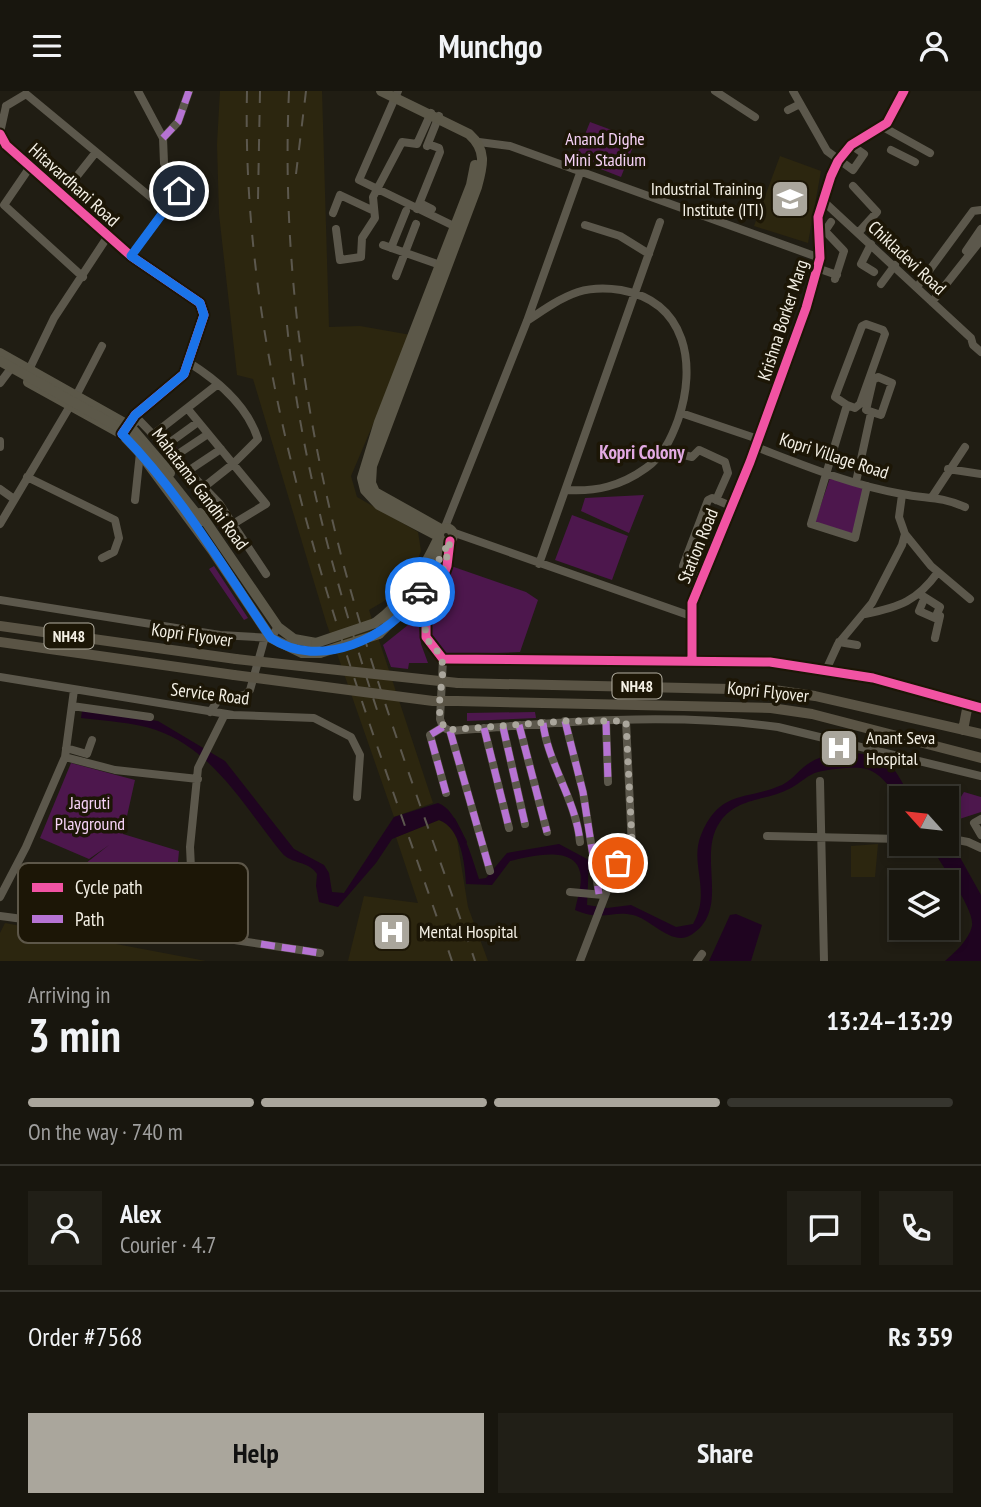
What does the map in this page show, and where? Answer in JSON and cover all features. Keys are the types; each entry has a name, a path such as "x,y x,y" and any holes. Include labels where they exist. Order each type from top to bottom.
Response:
{"highway":[{"name":"Kopri Flyover","path":"0,626 328,671 458,683 774,690 815,696 963,730"},
{"name":"Kopri Flyover","path":"0,642 433,701 771,708 812,714 981,758"},
{"path":"963,730 968,704"},
{"name":"NH48","path":"963,730 981,734"}],"main road":[{"path":"268,638 302,653 377,628 403,613 418,595 445,535 380,501 365,490 362,478 474,186 479,142 397,94 381,91"},
{"name":"Mahatama Gandhi Road","path":"0,353 131,426 223,542 278,628"},
{"path":"2,371 127,432 145,449 203,524 223,542"},
{"name":"Mahatama Gandhi Road","path":"2,371 26,381 122,434 140,453 212,550 268,638"},
{"path":"203,524 212,550"},
{"path":"278,628 294,639 318,648"}],"street":[{"path":"131,256 179,191 164,163 163,138 138,91"},
{"path":"163,138 178,122 189,91"},
{"path":"708,91 714,91 755,117"},
{"path":"793,91 822,144 838,161 854,170 864,154 851,145 883,127 904,91"},
{"path":"3,104 26,94 164,209"},
{"path":"397,94 360,178 361,182 418,206 458,227"},
{"name":"Hitavardhani Road","path":"3,104 0,134 6,145 131,256 200,303 204,315 184,374 135,415 131,426 122,434"},
{"path":"788,110 800,104"},
{"path":"418,206 440,150 428,145 435,115"},
{"path":"336,229 340,260 360,258 363,255 362,238 373,225 372,200 402,142 417,145 435,115"},
{"path":"883,127 930,153"},
{"path":"479,142 499,143 820,258"},
{"name":"Krishna Borker Marg","path":"757,443 802,319 820,258 822,200 838,161 851,145"},
{"path":"891,150 911,161 916,145"},
{"path":"62,195 96,152"},
{"path":"30,167 4,205 83,277"},
{"path":"490,871 447,729 440,719 443,659 426,637 426,624 447,566 445,535 580,173"},
{"path":"853,186 877,212 858,233"},
{"path":"333,213 340,195 374,211"},
{"name":"Chikladevi Road","path":"822,200 916,285 934,307 971,338 981,343"},
{"path":"418,206 432,209"},
{"path":"916,285 973,211 981,209"},
{"path":"406,211 387,246 443,266"},
{"path":"916,285 968,211"},
{"path":"539,564 660,222"},
{"path":"817,268 836,277 844,250 821,230 831,222"},
{"path":"396,276 416,224"},
{"path":"585,225 620,236 649,254"},
{"path":"966,251 981,229"},
{"path":"26,381 29,369 54,319 108,236"},
{"path":"934,307 981,240"},
{"path":"871,244 861,264 874,272"},
{"path":"881,284 895,265"},
{"path":"527,321 552,304 579,292 610,288 636,293 662,309 679,332 688,358 688,386 670,443 648,467 621,484 590,491 566,490"},
{"path":"866,324 884,330 885,334 860,404 855,408 847,404 835,397 862,326 866,324"},
{"name":"Chikladevi Road","path":"971,338 981,352"},
{"path":"76,396 102,346"},
{"path":"188,362 218,384 247,416 257,439 233,464 204,487"},
{"path":"875,378 891,380 883,414 871,413 866,409 875,378"},
{"path":"154,434 218,384"},
{"path":"847,404 811,524 855,538 867,486"},
{"path":"0,524 70,406"},
{"path":"187,408 266,505 233,524"},
{"name":"Kopri Village Road","path":"681,413 827,474 902,495 949,499 965,507"},
{"path":"856,482 871,413"},
{"path":"131,426 139,420 204,487 233,524 266,574"},
{"path":"165,446 198,422"},
{"path":"175,456 208,434"},
{"path":"0,441 0,447"},
{"name":"Station Road","path":"692,659 692,613 703,577 710,566 757,443"},
{"path":"932,497 965,447"},
{"path":"188,471 220,449"},
{"path":"680,454 690,458 699,450 724,462 728,473 716,500"},
{"path":"135,500 140,453"},
{"path":"948,469 981,474"},
{"path":"27,477 115,520 119,538 114,552 102,558"},
{"path":"0,489 14,499"},
{"path":"902,495 900,517 905,534 938,572 970,599"},
{"path":"703,577 683,566 708,500 716,500 733,507"},
{"path":"826,670 839,642 865,614 905,534"},
{"path":"445,535 692,613 710,566"},
{"path":"865,614 886,610 923,595 938,572"},
{"path":"923,595 943,607 934,638"},
{"path":"0,600 220,635 268,638"},
{"path":"856,624 865,628"},
{"path":"210,712 219,699 245,695 250,690 268,638 278,628"},
{"path":"839,642 857,645"},
{"path":"443,659 692,659 770,662 873,678 981,708"},
{"name":"Service Road","path":"0,677 225,714 314,718 351,737 360,755 357,797"},
{"path":"0,897 26,847 65,753 74,689"},
{"path":"72,706 150,717"},
{"path":"191,863 190,846 201,758 225,714"},
{"path":"446,793 430,735 447,729 565,721 744,722 903,756 981,776"},
{"path":"565,721 583,792 603,895"},
{"path":"606,721 608,782"},
{"path":"580,961 603,895 618,863 632,847 626,721"},
{"path":"543,723 550,751 574,812 580,842"},
{"path":"519,725 547,832"},
{"path":"503,727 525,824"},
{"path":"484,728 509,828"},
{"path":"65,753 87,754 92,740"},
{"path":"65,753 116,770 198,779"},
{"path":"820,781 824,961"},
{"path":"981,819 974,822 981,835"},
{"path":"767,836 889,839"},
{"path":"959,841 981,848"},
{"path":"570,892 603,895"},
{"path":"0,916 18,918"},
{"path":"248,942 320,953"}],"shaded area":[{"path":"220,91 322,91 329,327 360,326 411,335 351,476 357,497 418,532 421,551 413,572 393,596 369,610 433,803 394,817 326,622 253,379 237,375 219,214 217,144"},
{"name":"Industrial Training Institute (ITI)","path":"780,156 821,171 808,243 754,226"},
{"path":"82,711 158,721 225,761 294,849 324,865 329,873 332,892 344,893 394,817 438,803 445,807 458,825 479,879 486,878 507,853 559,844 589,860 587,905 607,908 631,905 676,927 693,924 698,912 701,889 698,846 708,820 725,803 782,785 807,764 819,758 847,753 884,760 905,786 889,786 867,769 829,770 815,773 782,792 735,808 720,822 714,836 709,911 703,924 684,938 669,935 633,915 600,916 575,910 580,872 576,863 560,855 538,855 510,861 492,885 466,884 463,857 457,838 446,824 439,820 392,839 376,863 338,907 319,902 317,874 314,870 282,853 227,782 195,751 177,739 147,727 81,718"},
{"path":"439,820 451,826 457,839 468,907 488,961 348,961 364,896 418,903 396,837"},
{"path":"878,844 875,877 851,877 851,846"},
{"path":"937,856 959,856 981,895 981,961 945,961 965,941 972,926 968,908 959,892 959,870 946,870"},
{"path":"736,914 762,925 751,961 709,961 730,915"},
{"path":"5,923 18,925 18,943 111,943 206,961 0,961 0,933"}],"green space":[{"name":"Anand Dighe Mini Stadium","path":"590,122 636,139 621,177 575,159"},
{"path":"168,436 238,531 227,539 160,441"},
{"path":"830,478 864,489 853,534 815,522"},
{"path":"644,495 629,533 581,511 585,498"},
{"path":"572,515 628,536 612,580 555,560"},
{"path":"214,566 248,618 244,620 209,569"},
{"path":"451,566 526,592 538,600 520,652 445,655 435,644 431,636 432,621"},
{"path":"418,617 421,644 428,663 409,663 408,669 391,667 383,645"},
{"path":"535,712 536,718 467,721 467,713"},
{"name":"Jagruti Playground","path":"71,763 135,780 123,834 179,851 178,863 86,863 109,845 89,859 40,838"},
{"path":"964,792 981,797 981,812 959,819 959,800"}],"waterway":[{"path":"454,819 466,842"}],"railway":[{"path":"247,91 250,205 262,317 283,426 310,534 342,641 452,961"},
{"path":"258,199 260,91"},
{"path":"289,91 289,222 294,288 311,418 324,482 369,653 475,961"},
{"path":"296,174 306,91"},
{"path":"287,325 301,425 322,523 379,716"}],"marked path":[{"path":"163,138 178,122 189,91"},
{"path":"565,721 583,792 599,894"},
{"path":"606,721 608,782"},
{"path":"543,723 550,753 573,811 580,842"},
{"path":"519,725 547,832"},
{"path":"443,727 430,735 446,793"},
{"path":"503,727 525,824"},
{"path":"484,728 509,828"},
{"path":"450,731 490,871"},
{"path":"261,944 320,953"}],"cycle path":[{"path":"692,659 692,603 750,462 806,308 820,258 818,217 831,176 838,161 851,145 887,123 904,91"},
{"path":"0,134 6,145 131,256 200,303 204,315 184,374 135,415 122,434"},
{"path":"450,541 447,566 426,624 426,637 443,659 770,662 873,678 981,708"}],"way so far":[{"path":"420,592 450,541 447,566 426,624 426,637 443,659 440,719 447,730 565,721 626,721 632,847 618,863"}],"place":[{"name":"Industrial Training Institute (ITI)","path":"790,199"},
{"name":"Anant Seva Hospital","path":"839,748"},
{"name":"Mental Hospital","path":"392,932"}],"district":[{"name":"Kopri Colony","path":"642,452"}],"route":[{"path":"179,191 131,256 200,303 204,315 184,374 135,415 131,426 122,434 140,453 212,550 271,638 284,647 302,653 320,653 379,634 403,613 420,592"}]}
